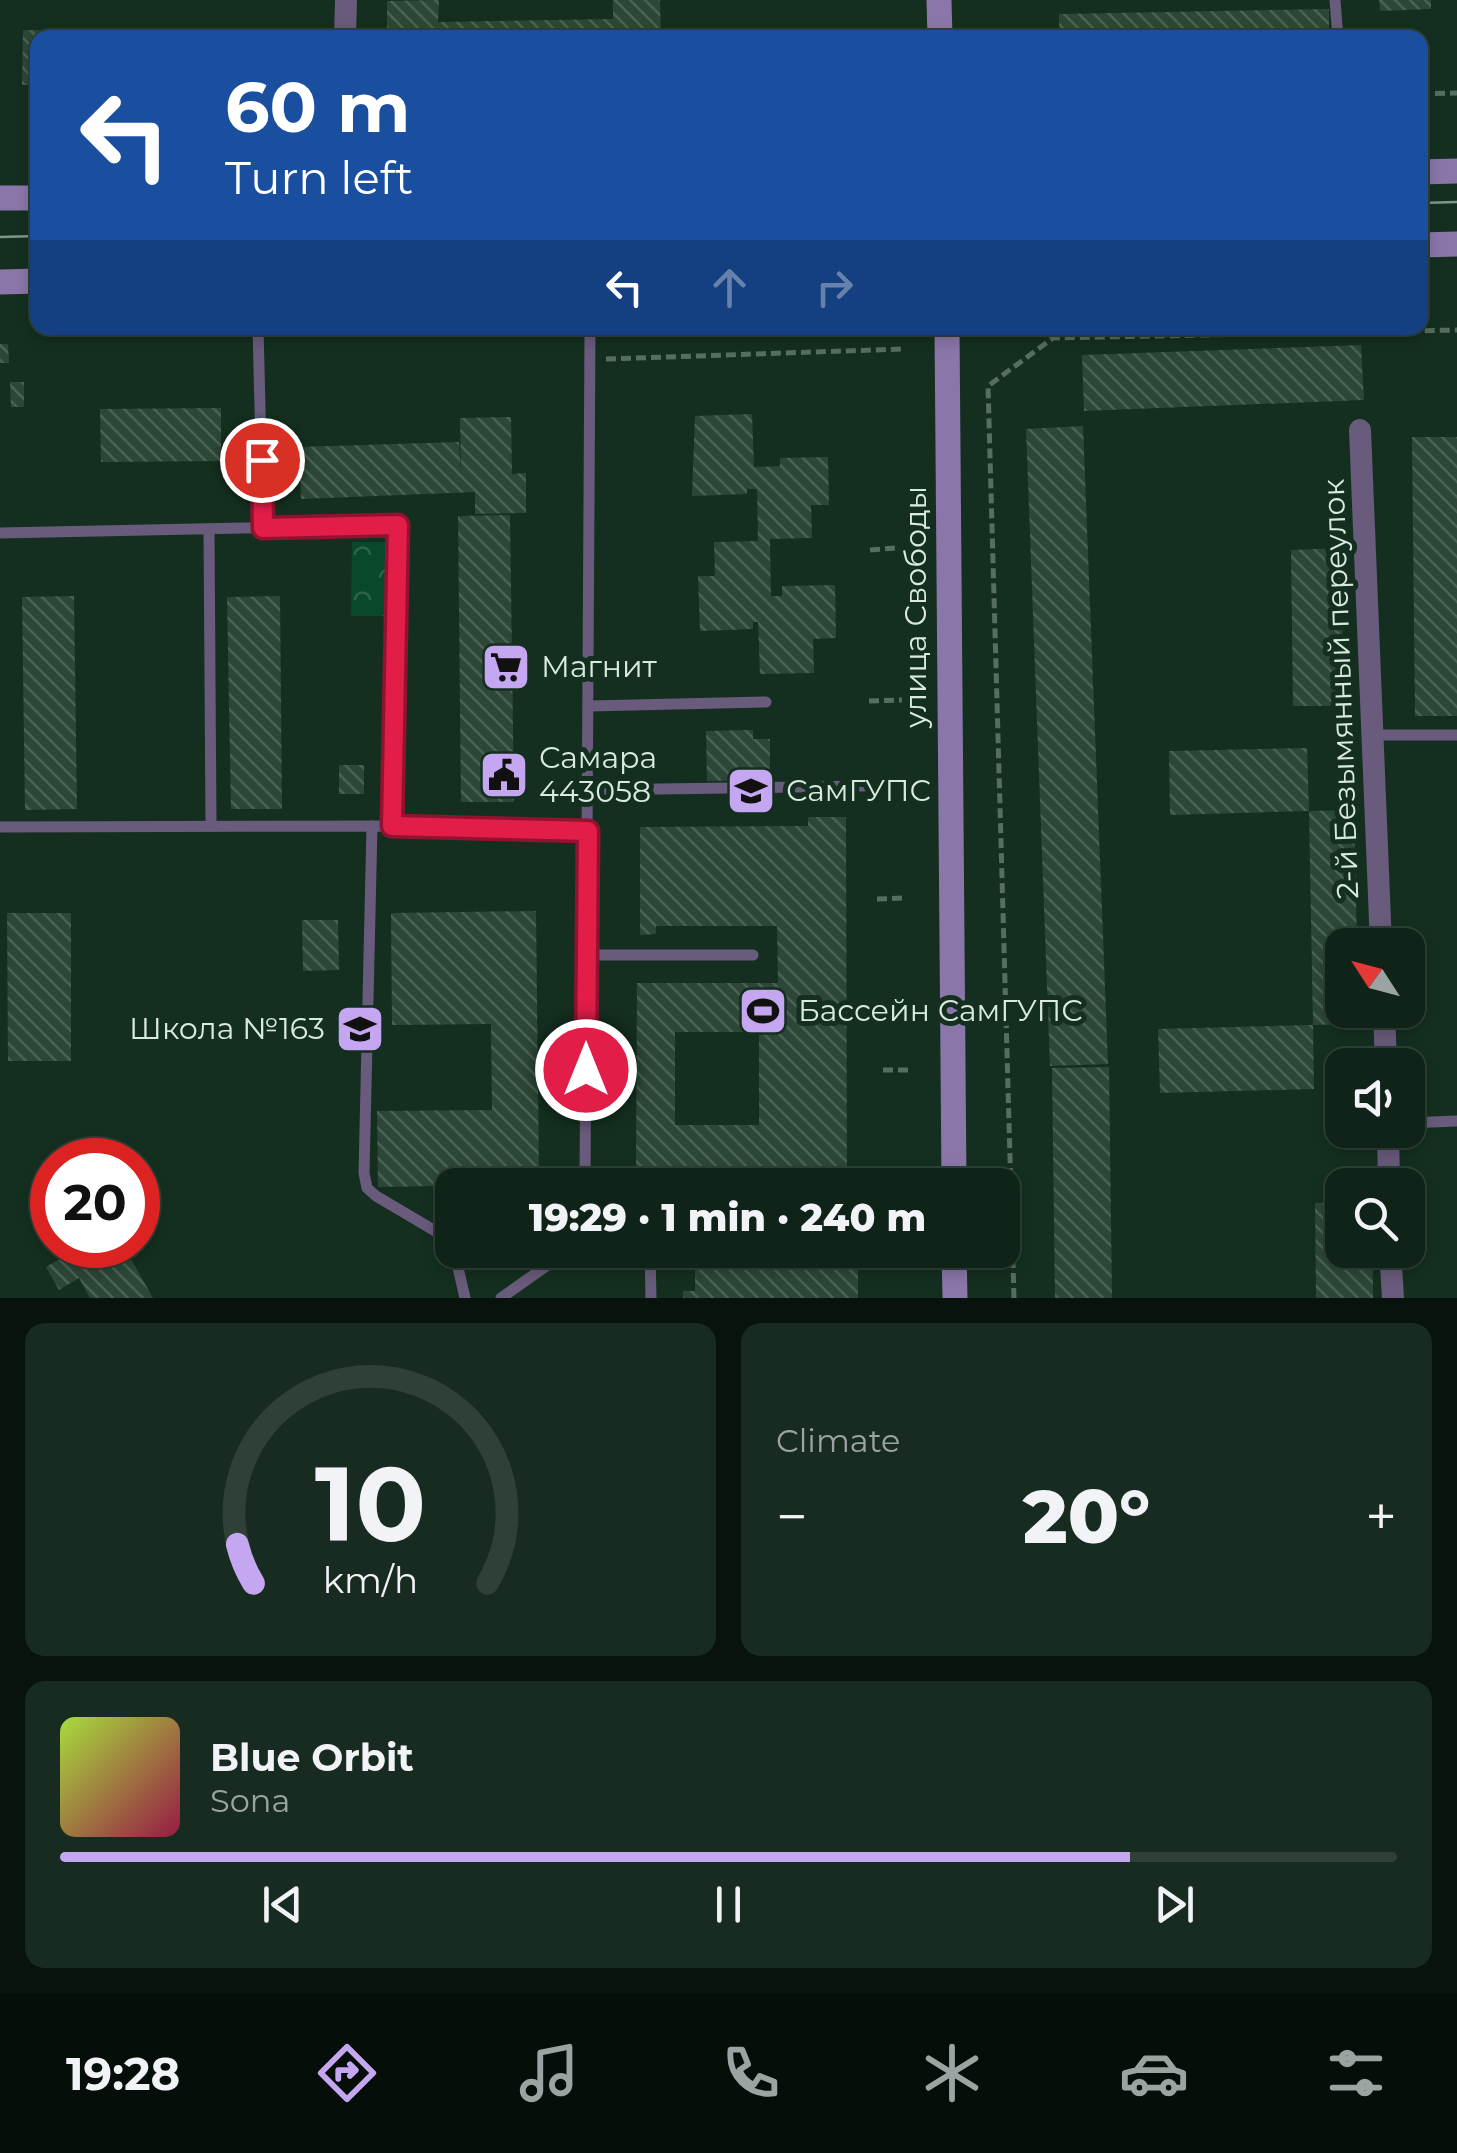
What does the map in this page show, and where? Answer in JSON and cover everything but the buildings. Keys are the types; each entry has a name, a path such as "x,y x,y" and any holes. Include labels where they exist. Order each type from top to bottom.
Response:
{"main road":[{"path":"939,0 940,30"},
{"path":"1428,172 1457,172"},
{"path":"0,198 30,198"},
{"path":"1428,244 1457,244"},
{"path":"0,282 30,282"},
{"name":"улица Свободы","path":"946,335 954,1168"},
{"path":"954,1268 954,1298"}],"street":[{"path":"346,0 346,30"},
{"name":"2-й Безымянный переулок","path":"1360,430 1381,928"},
{"path":"1391,1268 1392,1298"}],"lane":[{"path":"1334,0 1337,30"},
{"path":"258,335 263,528"},
{"path":"586,1168 590,335"},
{"path":"0,534 398,525 392,826"},
{"path":"209,529 211,825"},
{"path":"589,706 766,702"},
{"path":"1374,735 1457,736"},
{"path":"589,790 864,786"},
{"path":"372,826 364,1173 367,1188 376,1196 435,1231"},
{"path":"0,827 392,826 588,831"},
{"path":"587,955 753,955"},
{"path":"1425,1123 1457,1122"},
{"path":"458,1268 465,1298"},
{"path":"501,1298 544,1268"},
{"path":"650,1268 650,1298"}],"path":[{"path":"1428,94 1457,93"},
{"path":"1428,331 1457,330"},
{"path":"1014,1298 988,386 1053,338 1204,335"},
{"path":"590,359 903,349"},
{"path":"870,550 896,548"},
{"path":"870,702 902,700"},
{"path":"878,899 905,898"},
{"path":"883,1070 908,1070"}],"green space":[{"path":"352,542 390,542 390,616 351,616"}],"tram line":[{"path":"1428,203 1457,202"},
{"path":"0,237 30,236"}],"place":[{"name":"Магнит","path":"506,667"},
{"name":"Самара 443058","path":"504,775"},
{"name":"СамГУПС","path":"751,791"},
{"name":"Бассейн СамГУПС","path":"763,1011"},
{"name":"Школа №163","path":"360,1029"}],"route":[{"path":"262,460 263,528 398,525 392,826 588,831 586,1070"}]}
